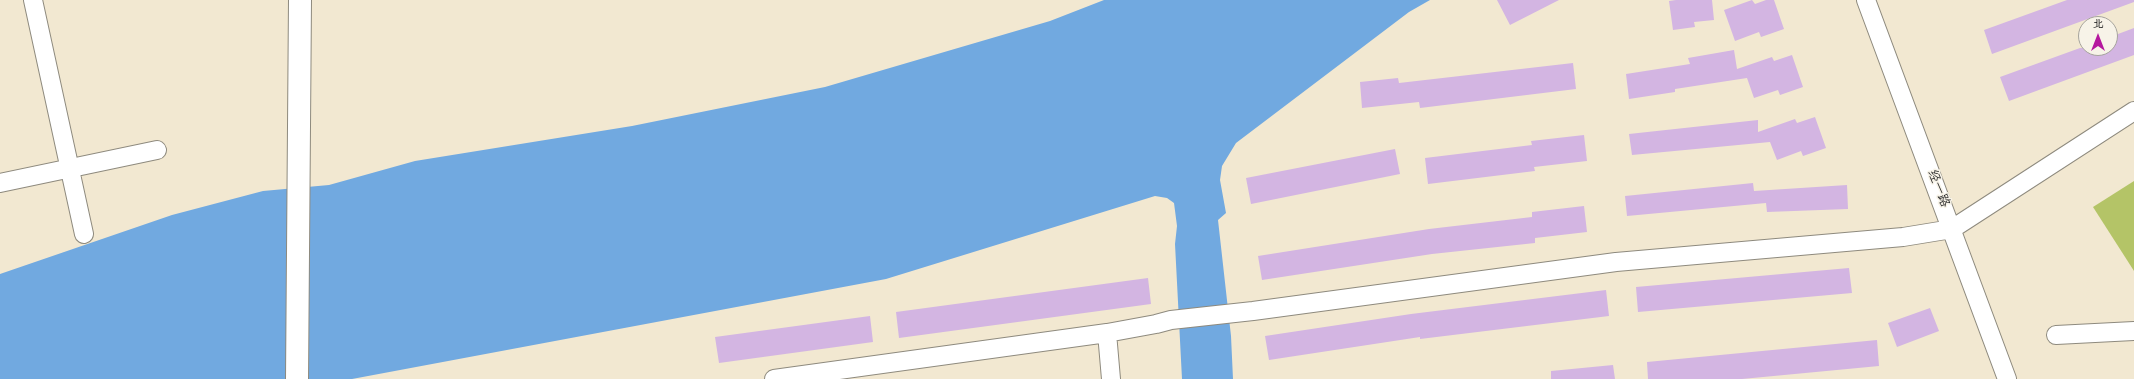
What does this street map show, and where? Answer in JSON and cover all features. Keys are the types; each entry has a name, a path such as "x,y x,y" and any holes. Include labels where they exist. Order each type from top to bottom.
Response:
{"main road":[{"path":"297,379 300,0"}],"street":[{"path":"33,0 84,234"},
{"name":"经一路","path":"1866,0 2007,379"},
{"path":"774,379 1107,333 1171,320 1616,262 1903,237 1952,228 2134,111"},
{"path":"0,183 70,167 157,150"},
{"path":"2056,336 2134,331"},
{"path":"1107,333 1110,379"}],"green space":[{"path":"2134,181 2134,271 2093,207"}],"water":[{"path":"1104,0 1430,0 1409,12 1236,143 1222,166 1220,180 1226,213 1218,220 1231,336 1233,379 1182,379 1175,244 1177,226 1174,203 1167,198 1155,196 886,279 352,379 0,379 0,274 172,215 263,191 329,185 415,161 632,126 825,87 1050,21"}],"building":[{"path":"1497,0 1559,0 1510,25"},
{"path":"1712,0 1714,20 1694,22 1695,27 1673,30 1669,1"},
{"path":"1752,0 1755,4 1766,0 1774,0 1784,29 1761,37 1759,32 1735,41 1724,10"},
{"path":"2067,0 2134,0 2134,2 2096,16 2078,16 2078,23 1992,54 1984,30"},
{"path":"2134,28 2134,55 2009,101 2000,77 2078,49 2078,56 2118,56 2118,34"},
{"path":"1734,50 1737,69 1772,57 1774,61 1792,55 1803,87 1780,95 1778,90 1754,98 1747,78 1675,89 1675,92 1629,99 1626,74 1690,64 1688,58"},
{"path":"1573,63 1576,89 1420,108 1419,102 1362,108 1360,82 1398,78 1399,83"},
{"path":"1815,117 1826,148 1803,156 1801,151 1777,160 1770,142 1632,155 1629,134 1758,120 1758,132 1795,119 1797,123"},
{"path":"1584,135 1587,161 1534,167 1535,171 1428,184 1425,158 1532,145 1531,141"},
{"path":"1395,149 1400,174 1251,204 1246,178"},
{"path":"1753,183 1754,191 1847,185 1848,209 1767,212 1766,203 1627,216 1625,196"},
{"path":"1584,206 1587,232 1535,238 1535,243 1432,254 1262,280 1258,256 1429,229 1532,217 1532,212"},
{"path":"1849,268 1852,293 1638,312 1636,287"},
{"path":"1148,278 1151,304 899,338 896,312"},
{"path":"1606,290 1609,316 1420,339 1420,337 1269,360 1265,336 1411,314"},
{"path":"1930,308 1939,331 1897,347 1888,323"},
{"path":"870,316 873,342 719,363 715,337"},
{"path":"1877,340 1879,366 1742,379 1648,379 1647,362"},
{"path":"1613,365 1615,379 1551,379 1551,371"}]}
